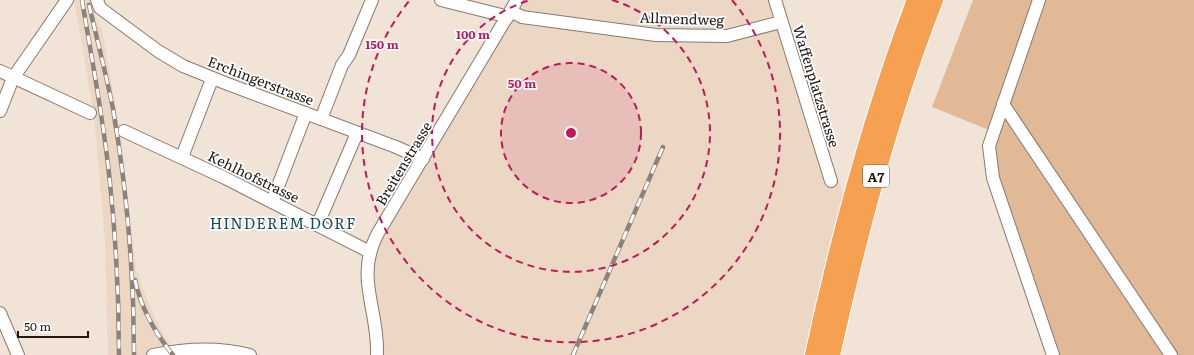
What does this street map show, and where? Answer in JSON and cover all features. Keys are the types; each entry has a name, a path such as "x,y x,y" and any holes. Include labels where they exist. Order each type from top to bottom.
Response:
{"highway":[{"name":"A7","path":"814,355 828,294 864,158 916,0"},
{"name":"A7","path":"831,355 869,202 896,108 934,0"}],"street":[{"path":"0,111 13,78 67,0"},
{"path":"321,119 342,65 349,55 372,0"},
{"name":"Allmendweg","path":"441,0 501,15 509,14 656,35 728,36 781,22"},
{"name":"Breitenstrasse","path":"376,355 376,328 366,277 370,252 378,233 517,0"},
{"name":"Waffenplatzstrasse","path":"775,0 831,181"},
{"path":"1039,0 989,146 993,178 1053,355"},
{"name":"Erchingerstrasse","path":"99,4 158,51 183,66 358,132 423,159"},
{"path":"0,71 90,113"},
{"path":"182,157 212,78"},
{"path":"1003,104 1172,355"},
{"path":"272,202 306,113"},
{"name":"Kehlhofstrasse","path":"124,131 182,157 318,224 370,252"},
{"path":"318,224 358,132"},
{"path":"0,313 18,355"},
{"path":"152,355 176,351 206,350 250,355"}],"shaded area":[{"path":"74,0 92,0 94,14 102,30 120,132 118,133 136,268 156,320 165,337 176,351 250,355 108,355 105,241 94,114"},
{"path":"511,0 781,0 845,201 807,355 377,355 372,307 375,231"},
{"path":"973,0 1194,0 1194,355 1058,355 998,176 996,146 999,134 932,107"}],"railway":[{"path":"82,0 101,114 110,183 117,269 119,355"},
{"path":"89,5 113,109 126,201 133,293 134,355"},
{"path":"573,355 663,147"},
{"path":"135,280 141,300 150,320 160,338 173,355"}],"district":[{"name":"HINDEREM DORF","path":"283,222"}]}
